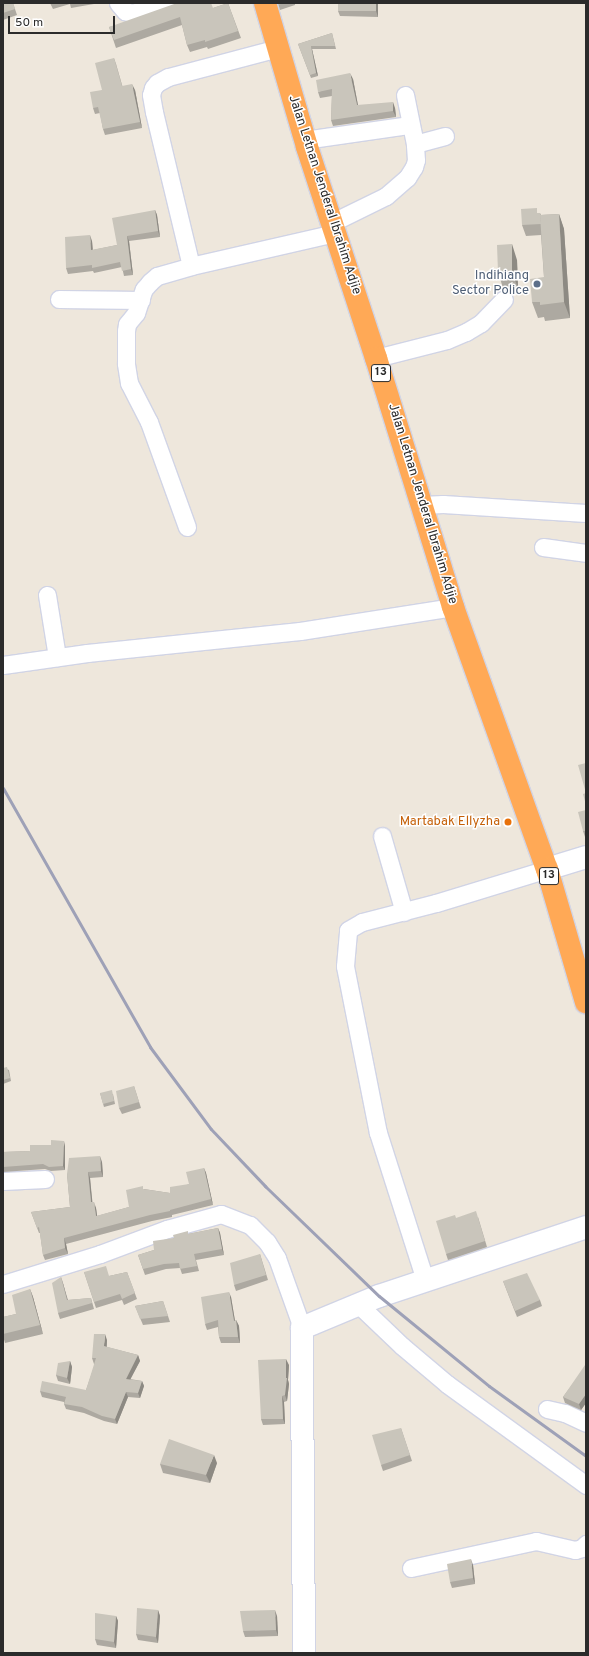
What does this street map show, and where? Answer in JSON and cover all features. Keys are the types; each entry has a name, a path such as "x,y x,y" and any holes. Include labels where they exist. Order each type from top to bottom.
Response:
{"highway":[{"name":"Jalan Letnan Jenderal Ibrahim Adjie","path":"264,3 304,140 376,358 454,607 547,869 586,1002"}],"street":[{"path":"118,3 125,11 132,13 166,3"},
{"path":"191,266 154,112 151,95 153,88 157,83 168,77 278,48"},
{"path":"187,527 149,422 129,383 126,363 126,330 127,324 136,313 144,289 157,276 333,228 386,196 407,178 416,160 415,144 405,96"},
{"path":"304,140 410,125"},
{"path":"415,144 445,136"},
{"path":"59,299 141,300"},
{"path":"376,358 447,340 466,332 481,323 504,299"},
{"path":"422,505 443,504 586,513"},
{"path":"543,547 586,553"},
{"path":"47,595 57,657"},
{"path":"3,665 57,657 300,631 454,607"},
{"path":"382,836 404,912"},
{"path":"425,1280 378,1133 345,966 348,930 362,922 404,912 586,857"},
{"path":"3,1181 45,1179"},
{"path":"3,1284 93,1256 168,1229 221,1214 250,1225 267,1242 277,1258 302,1328 304,1647"},
{"path":"302,1328 358,1304 425,1280 586,1227"},
{"path":"358,1304 402,1346 448,1384 586,1485"},
{"path":"547,1409 565,1413 586,1423"},
{"path":"411,1568 536,1540 575,1550 582,1548 586,1544"}],"building":[{"path":"3,3 13,3 15,9 3,13"},
{"path":"177,3 211,3 213,8 228,3 238,31 205,42 205,40 187,45 180,17 114,40 109,27"},
{"path":"338,3 376,3 376,11 338,11"},
{"path":"332,33 335,46 311,46 316,73 310,75 298,44"},
{"path":"114,58 122,86 132,84 140,122 103,129 98,107 93,108 90,92 102,90 95,63"},
{"path":"350,73 357,105 393,102 393,111 331,120 332,89 318,92 316,80"},
{"path":"537,208 537,213 540,213 541,224 522,225 521,209"},
{"path":"155,210 158,231 127,236 131,269 122,271 120,262 92,268 92,265 66,268 65,237 90,235 91,250 117,245 112,218"},
{"path":"559,214 564,302 540,305 540,302 532,302 530,279 544,277 540,215"},
{"path":"512,244 512,272 498,272 497,245"},
{"path":"586,763 586,793 578,765"},
{"path":"586,793 586,805 583,794"},
{"path":"586,810 586,831 583,831 578,812"},
{"path":"7,1067 10,1078 3,1080 3,1068"},
{"path":"134,1086 139,1102 119,1108 116,1091"},
{"path":"112,1090 114,1101 103,1104 100,1093"},
{"path":"51,1140 64,1141 63,1166 49,1167 43,1164 3,1167 3,1152 30,1151 30,1145 51,1145"},
{"path":"100,1156 101,1171 88,1172 91,1202 94,1202 96,1216 129,1207 126,1190 143,1186 143,1189 170,1193 170,1187 189,1184 186,1172 204,1168 211,1199 64,1238 65,1248 43,1255 39,1227 37,1228 31,1212 70,1207 67,1174 69,1158"},
{"path":"476,1211 485,1241 446,1254 436,1221 455,1215 456,1218"},
{"path":"218,1228 222,1249 194,1254 197,1266 180,1269 179,1263 164,1264 143,1269 138,1255 154,1250 153,1241 174,1238 173,1235 188,1231 188,1234"},
{"path":"260,1254 266,1275 234,1285 230,1263"},
{"path":"106,1266 109,1276 127,1272 135,1293 122,1299 120,1294 94,1302 84,1272"},
{"path":"527,1273 540,1300 515,1311 503,1281"},
{"path":"61,1277 67,1300 91,1298 92,1303 58,1313 52,1283"},
{"path":"30,1289 40,1325 3,1334 3,1317 16,1314 12,1295"},
{"path":"229,1292 234,1321 236,1320 238,1337 219,1337 218,1320 205,1324 201,1297"},
{"path":"163,1301 168,1316 140,1319 135,1306"},
{"path":"94,1334 105,1334 104,1346 138,1355 126,1379 142,1381 138,1393 126,1392 115,1419 102,1416 82,1407 64,1404 66,1397 40,1391 42,1381 86,1390 96,1358 92,1358"},
{"path":"286,1359 287,1378 285,1395 282,1396 283,1419 261,1419 258,1360"},
{"path":"70,1361 67,1378 56,1375 58,1363"},
{"path":"585,1365 586,1394 579,1404 563,1397"},
{"path":"401,1428 410,1455 381,1465 372,1435"},
{"path":"169,1439 214,1455 206,1475 160,1464"},
{"path":"471,1559 473,1578 450,1582 447,1564"},
{"path":"137,1608 158,1610 156,1637 136,1634"},
{"path":"275,1610 276,1630 243,1631 240,1611"},
{"path":"95,1613 116,1616 114,1642 95,1639"}],"railway":[{"path":"3,788 150,1047 211,1129 265,1186 379,1296 489,1386 586,1456"}],"place":[{"name":"Indihiang Sector Police","path":"537,284"},
{"name":"Martabak Ellyzha","path":"508,822"}]}
